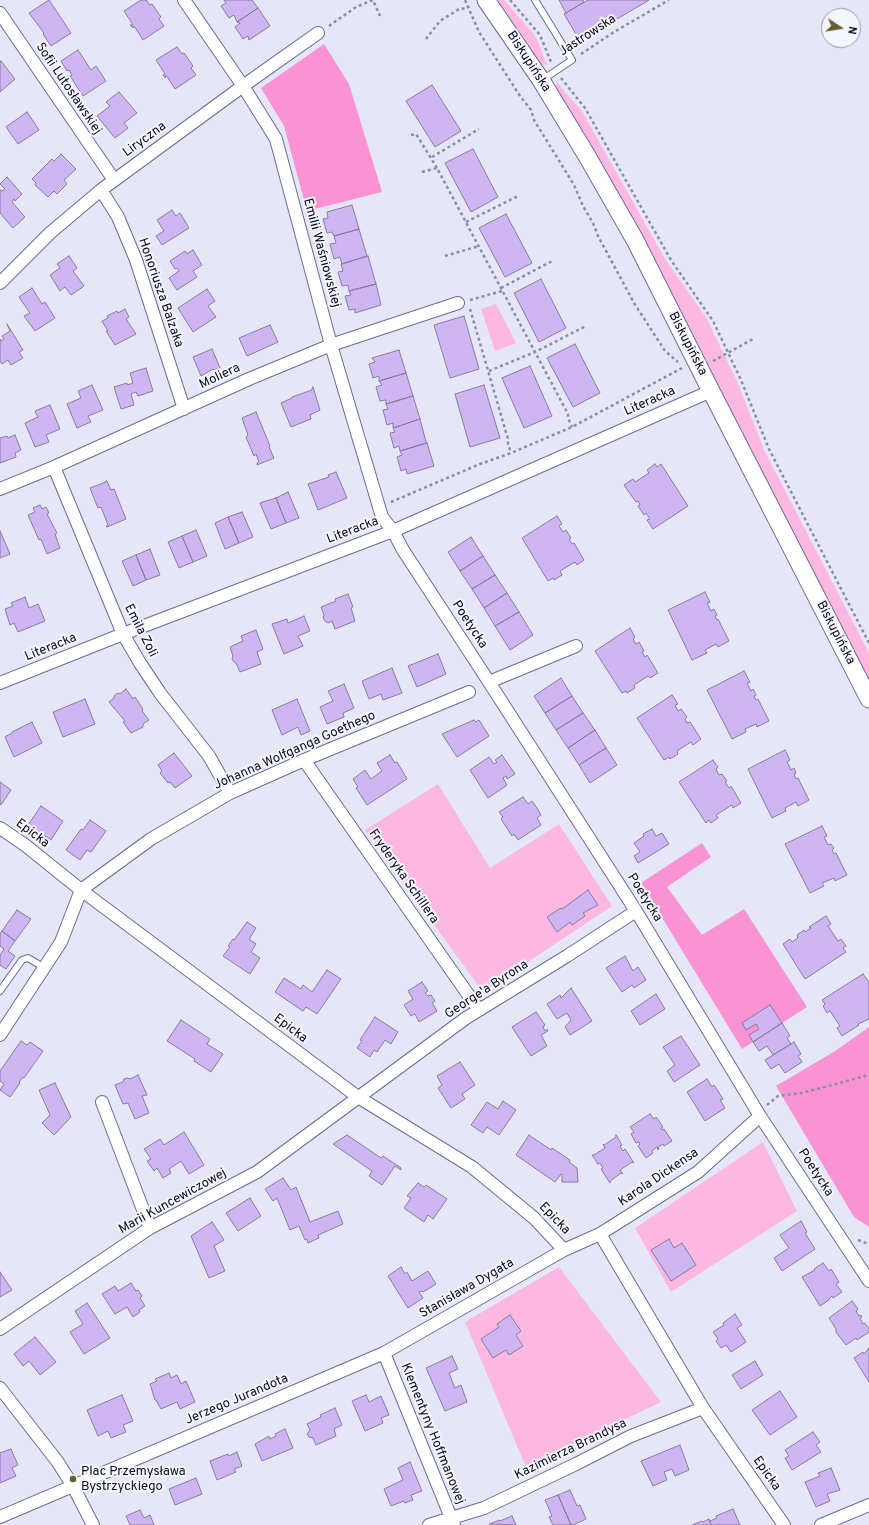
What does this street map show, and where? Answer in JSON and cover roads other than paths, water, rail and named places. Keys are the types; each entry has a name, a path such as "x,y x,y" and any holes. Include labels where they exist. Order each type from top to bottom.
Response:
{"street":[{"name":"Emilii Waśniowskiej","path":"184,0 243,86 276,139 331,345 379,508 382,517 393,531"},
{"name":"Biskupińska","path":"486,0 541,80 635,240 869,699"},
{"name":"Sofii Lutosławskiej","path":"1,18 114,180"},
{"name":"Liryczna","path":"0,282 50,233 101,190 318,33"},
{"name":"Honoriusza Balzaka","path":"101,190 118,217 136,260 184,409"},
{"name":"Moliera","path":"0,489 54,467 249,379 331,345 463,302"},
{"name":"Literacka","path":"0,683 123,634 393,531 711,391"},
{"name":"Emila Zoli","path":"54,467 123,634 160,693 209,756 230,793"},
{"name":"Poetycka","path":"393,531 403,550 636,911 759,1114 869,1281"},
{"path":"489,682 576,646"},
{"name":"Johanna Wolfganga Goethego","path":"81,890 151,839 230,793 304,760 469,692"},
{"name":"Fryderyka Schillera","path":"304,760 479,1010"},
{"name":"Epicka","path":"0,828 25,845 81,890 358,1097 472,1167 534,1218 564,1250"},
{"path":"0,1035 61,942 81,890"},
{"name":"George'a Byrona","path":"358,1097 479,1010 567,956 636,911"},
{"name":"Marii Kuncewiczowej","path":"0,1329 150,1228 257,1172 358,1097"},
{"path":"102,1102 150,1228"},
{"name":"Karola Dickensa","path":"564,1250 600,1234 698,1172 759,1114"},
{"name":"Epicka","path":"600,1234 703,1408 784,1525"},
{"name":"Stanisława Dygata","path":"384,1353 564,1250"},
{"name":"Jerzego Jurandota","path":"0,1517 384,1353"},
{"name":"Klementyny Hoffmanowej","path":"384,1353 453,1522"},
{"path":"0,1388 57,1461 73,1486 92,1525"},
{"name":"Kazimierza Brandysa","path":"429,1525 453,1522 576,1464 631,1436 703,1408"},
{"path":"821,1525 869,1505"}],"lane":[{"name":"Jastrowska","path":"535,0 572,60 541,80"},
{"path":"0,991 22,960 28,958 45,968"}],"place":[{"name":"Plac Przemysława Bystrzyckiego","path":"73,1479"}]}
